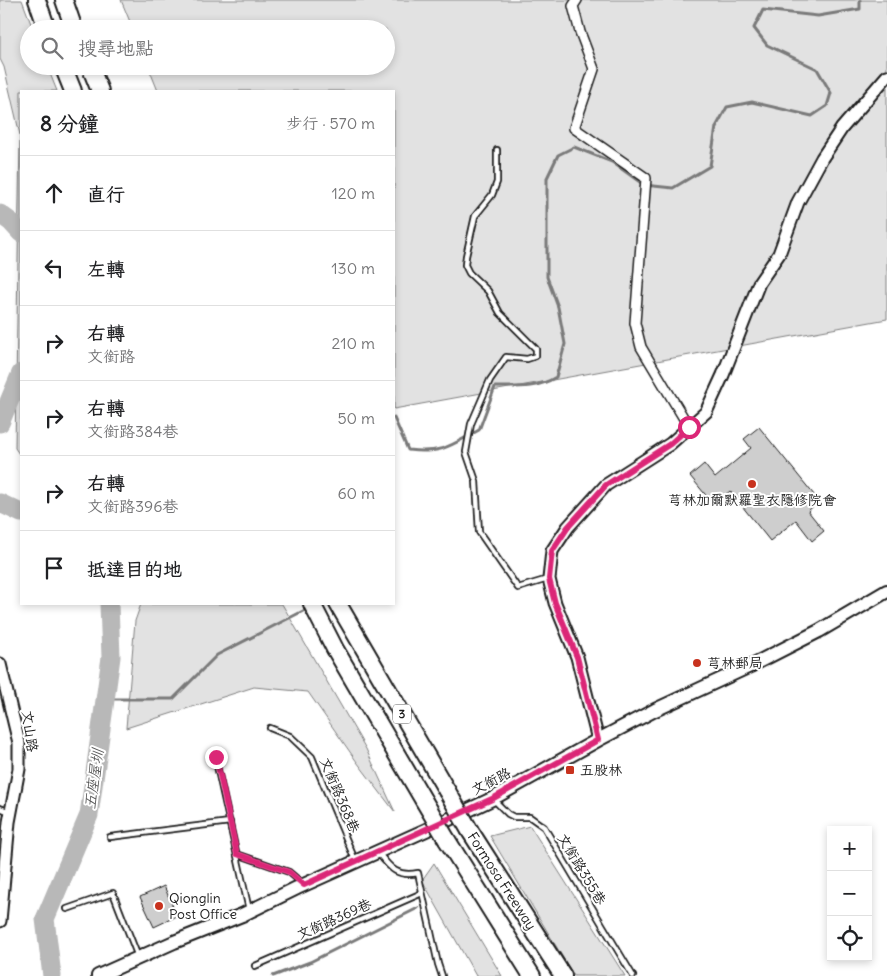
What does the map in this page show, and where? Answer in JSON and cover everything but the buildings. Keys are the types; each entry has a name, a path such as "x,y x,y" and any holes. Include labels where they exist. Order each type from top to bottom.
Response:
{"highway":[{"path":"37,0 44,20"},
{"path":"64,0 71,20"},
{"path":"67,75 73,90"},
{"path":"94,75 100,90"},
{"name":"Formosa Freeway","path":"313,605 335,649 447,840 532,976"},
{"name":"Formosa Freeway","path":"339,605 470,831 563,976"}],"main road":[{"name":"文銜路","path":"98,976 250,912 304,885 492,799 655,710 750,666 819,631 887,591"}],"street":[{"path":"577,0 573,6 580,32 594,69 574,128 646,178 635,324 641,347 689,427"},
{"path":"598,740 577,657 555,603 549,579 552,551 568,527 606,485 670,444 706,412 723,375 759,283 779,254 798,202 822,158 842,128 887,76"},
{"name":"文山路","path":"0,664 19,743 19,769 6,810 0,921"}],"lane":[{"path":"497,150 497,182 492,195 475,216 465,265 469,273 488,291 500,313 536,349 536,356 527,359 506,357 490,380 471,424 466,452 476,481 479,532 518,588 549,579"},
{"name":"文銜路368巷","path":"270,728 290,736 312,757 356,861"},
{"path":"216,757 250,912"},
{"name":"文銜路355巷","path":"492,799 508,814 530,817 544,827 634,976"},
{"path":"110,837 230,822"},
{"path":"377,851 391,869 406,875 418,873 442,976"},
{"path":"237,854 289,872 304,885"},
{"path":"67,909 113,893 138,958"},
{"name":"文銜路369巷","path":"255,966 422,893"}],"shaded area":[{"path":"0,0 22,0 30,20 20,20 20,75 51,75 57,90 20,90 20,135 4,67 0,59"},
{"path":"121,0 887,0 887,319 395,409 395,90 158,90 152,75 395,75 395,20 129,20"},
{"path":"20,135 20,456 15,448"},
{"path":"141,605 283,605 366,749 395,812 308,692 254,687 126,728 135,621"},
{"path":"530,826 625,976 574,976 490,836"},
{"path":"434,863 502,976 476,976 422,880"}],"waterway":[{"path":"395,420 408,450 438,450 479,430 495,387 519,387 541,384 556,377 565,344 558,307 547,277 547,178 558,155 574,147 612,162 644,185 673,188 710,166 716,127 727,107 752,102 812,116 827,106 831,93 817,69 767,45 754,28 763,10 818,16 860,9 860,0"},
{"name":"五座屋圳","path":"0,214 20,232"},
{"name":"五座屋圳","path":"0,423 20,375"},
{"name":"五座屋圳","path":"0,503 20,513"},
{"name":"五座屋圳","path":"52,976 45,919 89,815 111,657 109,605"},
{"path":"105,699 173,699 217,655 307,609"},
{"path":"273,976 310,962 418,908"}],"place":[{"name":"芎林加爾默羅聖衣隱修院會","path":"752,484"},
{"name":"芎林郵局","path":"697,663"},
{"name":"五股林","path":"570,770"},
{"name":"Qionglin Post Office","path":"159,906"}],"route":[{"path":"216,757 237,854 289,872 304,885 492,799 598,740 577,657 555,603 549,579 552,551 568,527 606,485 670,444 689,427"}]}
